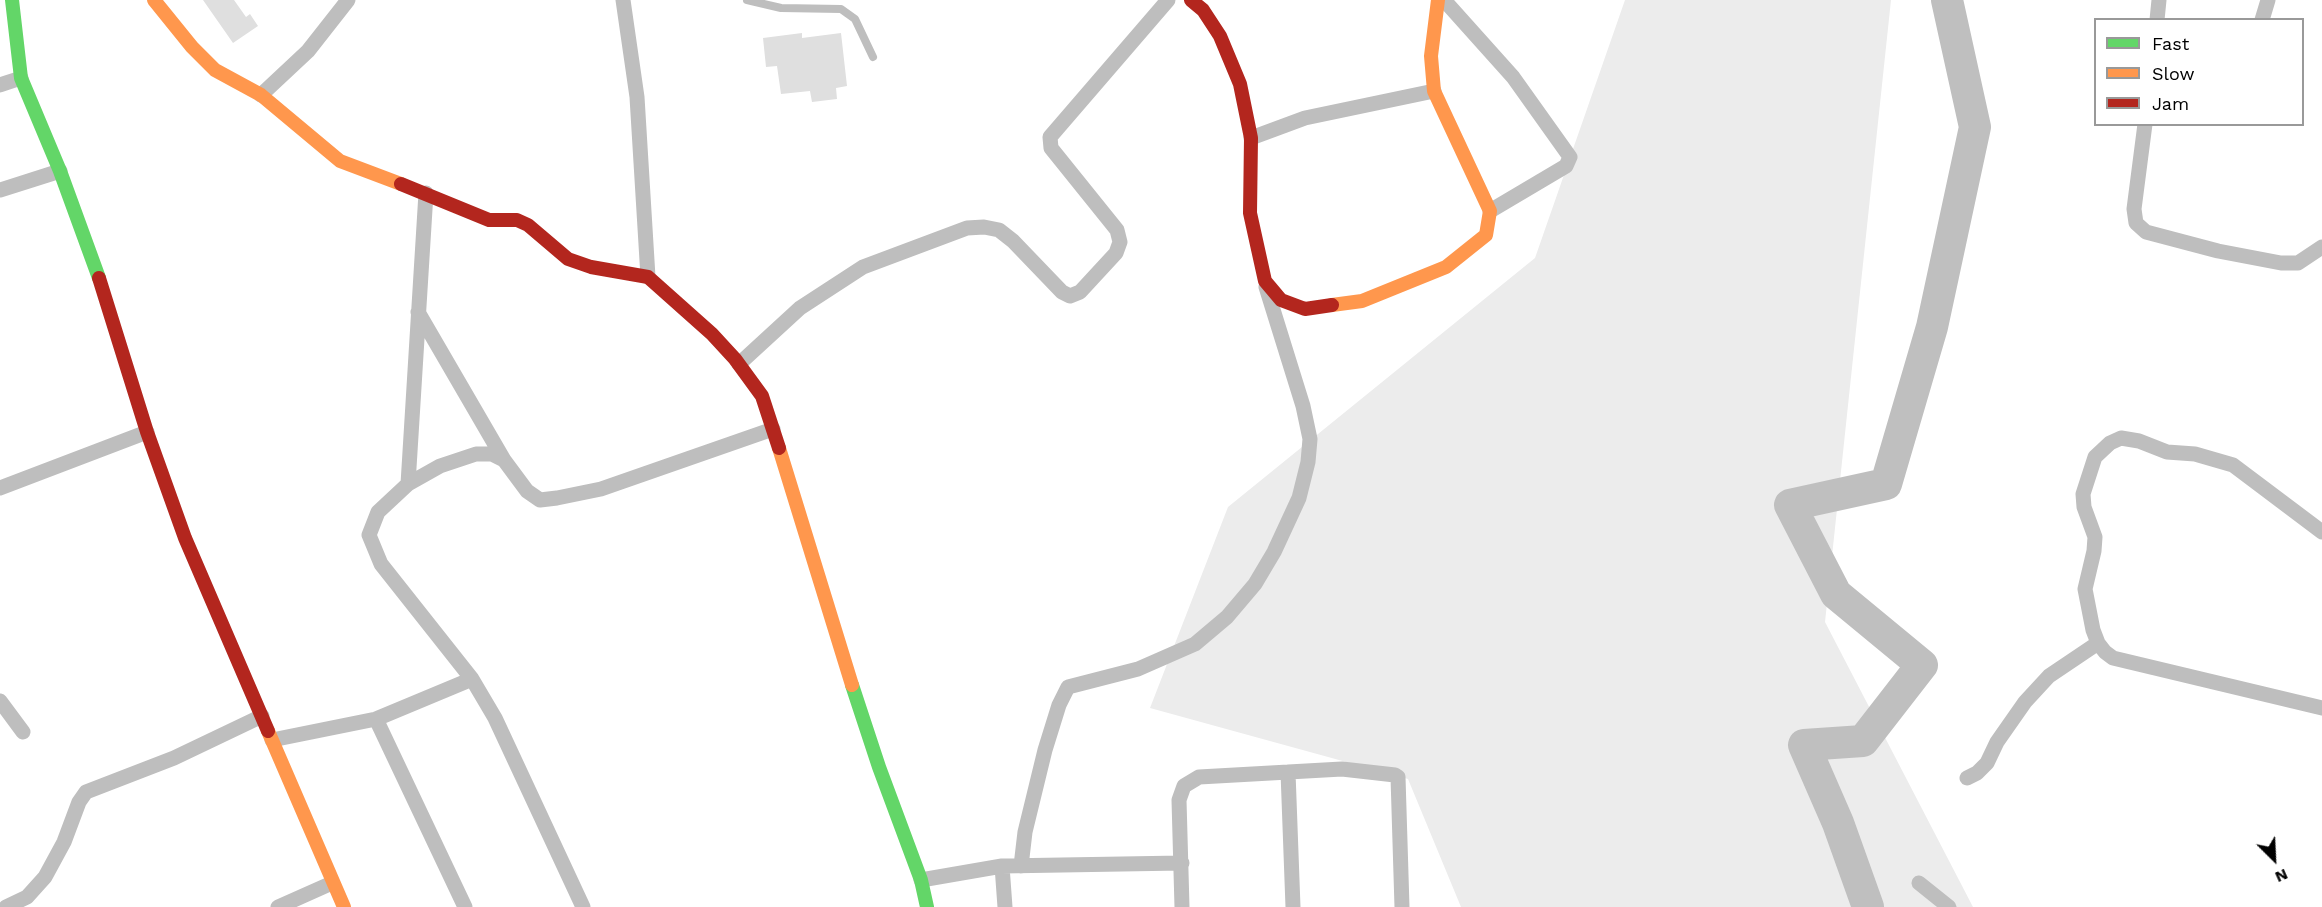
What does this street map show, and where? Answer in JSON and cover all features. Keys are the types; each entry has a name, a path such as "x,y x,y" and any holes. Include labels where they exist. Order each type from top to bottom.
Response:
{"street":[{"path":"12,0 21,78 60,171 106,298 147,432 185,538 344,907"},
{"path":"154,0 192,47 215,70 261,95 340,160 489,220 517,220 528,225 568,259 591,267 648,277 712,334 739,364 762,396 828,613 879,767 921,880 927,907"},
{"path":"261,95 308,51 348,0"},
{"path":"623,0 638,97 648,277"},
{"path":"739,364 800,308 863,267 967,228 984,227 999,230 1013,241 1062,292 1070,296 1080,292 1116,253 1120,242 1117,230 1051,148 1050,137 1168,0"},
{"path":"1021,866 1025,832 1045,750 1059,705 1068,687 1137,669 1195,644 1227,617 1255,584 1275,552 1299,498 1308,462 1310,439 1303,406 1265,281 1250,213 1251,138 1240,84 1220,36 1203,10 1191,0"},
{"path":"1265,281 1281,300 1305,309 1362,301 1446,267 1486,235 1490,211 1434,91 1431,56 1438,0"},
{"path":"1444,0 1513,77 1570,157 1566,166 1490,211"},
{"path":"2157,18 2159,0"},
{"path":"2263,18 2268,0"},
{"path":"0,85 21,78"},
{"path":"1251,138 1305,118 1434,91"},
{"path":"2145,126 2134,209 2136,223 2146,232 2218,251 2281,263 2298,263 2318,256"},
{"path":"0,190 60,171"},
{"path":"408,484 426,193"},
{"path":"418,312 504,460 528,491 540,500 601,489 773,429"},
{"path":"0,488 147,432"},
{"path":"2322,532 2233,465 2195,454 2167,452 2139,441 2121,438 2110,443 2095,457 2083,494 2084,507 2095,537 2085,589 2098,643 2113,658 2322,708"},
{"path":"504,460 492,454 476,454 440,466 408,484 378,512 369,535 381,564 472,679 500,728 584,907"},
{"path":"1967,778 1977,773 1987,763 1997,742 2025,702 2049,676 2098,643"},
{"path":"272,740 376,719 472,679"},
{"path":"0,701 22,732"},
{"path":"6,907 29,902 64,842 79,802 86,792 174,758 262,716"},
{"path":"376,719 465,907"},
{"path":"1182,907 1179,800 1184,786 1199,777 1342,770 1398,777 1402,907"},
{"path":"1288,772 1293,907"},
{"path":"921,880 1002,866 1182,863"},
{"path":"1002,866 1005,907"},
{"path":"278,907 332,883"},
{"path":"1919,883 1949,907"}],"lane":[{"path":"747,0 781,8 841,9 855,19 873,57"}],"shaded area":[{"path":"1625,0 1891,0 1825,622 1973,907 1461,907 1408,779 1150,708 1228,507 1535,258"}],"building":[{"path":"203,0 234,0 246,17 250,14 258,26 233,43"},
{"path":"802,33 802,38 841,33 847,86 836,88 837,99 812,102 810,91 781,94 777,66 766,67 763,38"}],"waterway":[{"path":"1868,907 1838,823 1804,745 1863,741 1922,665 1836,594 1790,505 1886,484 1932,327 1975,127 1947,0"}],"traffic: fast":[{"path":"12,0 21,78 60,171 99,278"},
{"path":"852,685 879,767 921,880 927,907"}],"traffic: slow":[{"path":"154,0 192,47 215,70 261,95 340,161 401,184"},
{"path":"1332,305 1362,301 1446,267 1486,235 1490,211 1434,91 1431,56 1438,0"},
{"path":"779,448 852,685"},
{"path":"268,731 344,907"}],"traffic: jam":[{"path":"1191,0 1203,10 1220,36 1240,84 1251,138 1250,213 1265,281 1281,300 1305,309 1332,305"},
{"path":"401,184 489,220 517,220 528,225 568,259 591,267 648,277 712,334 735,359 762,396 779,448"},
{"path":"99,278 147,432 185,538 268,731"}]}
